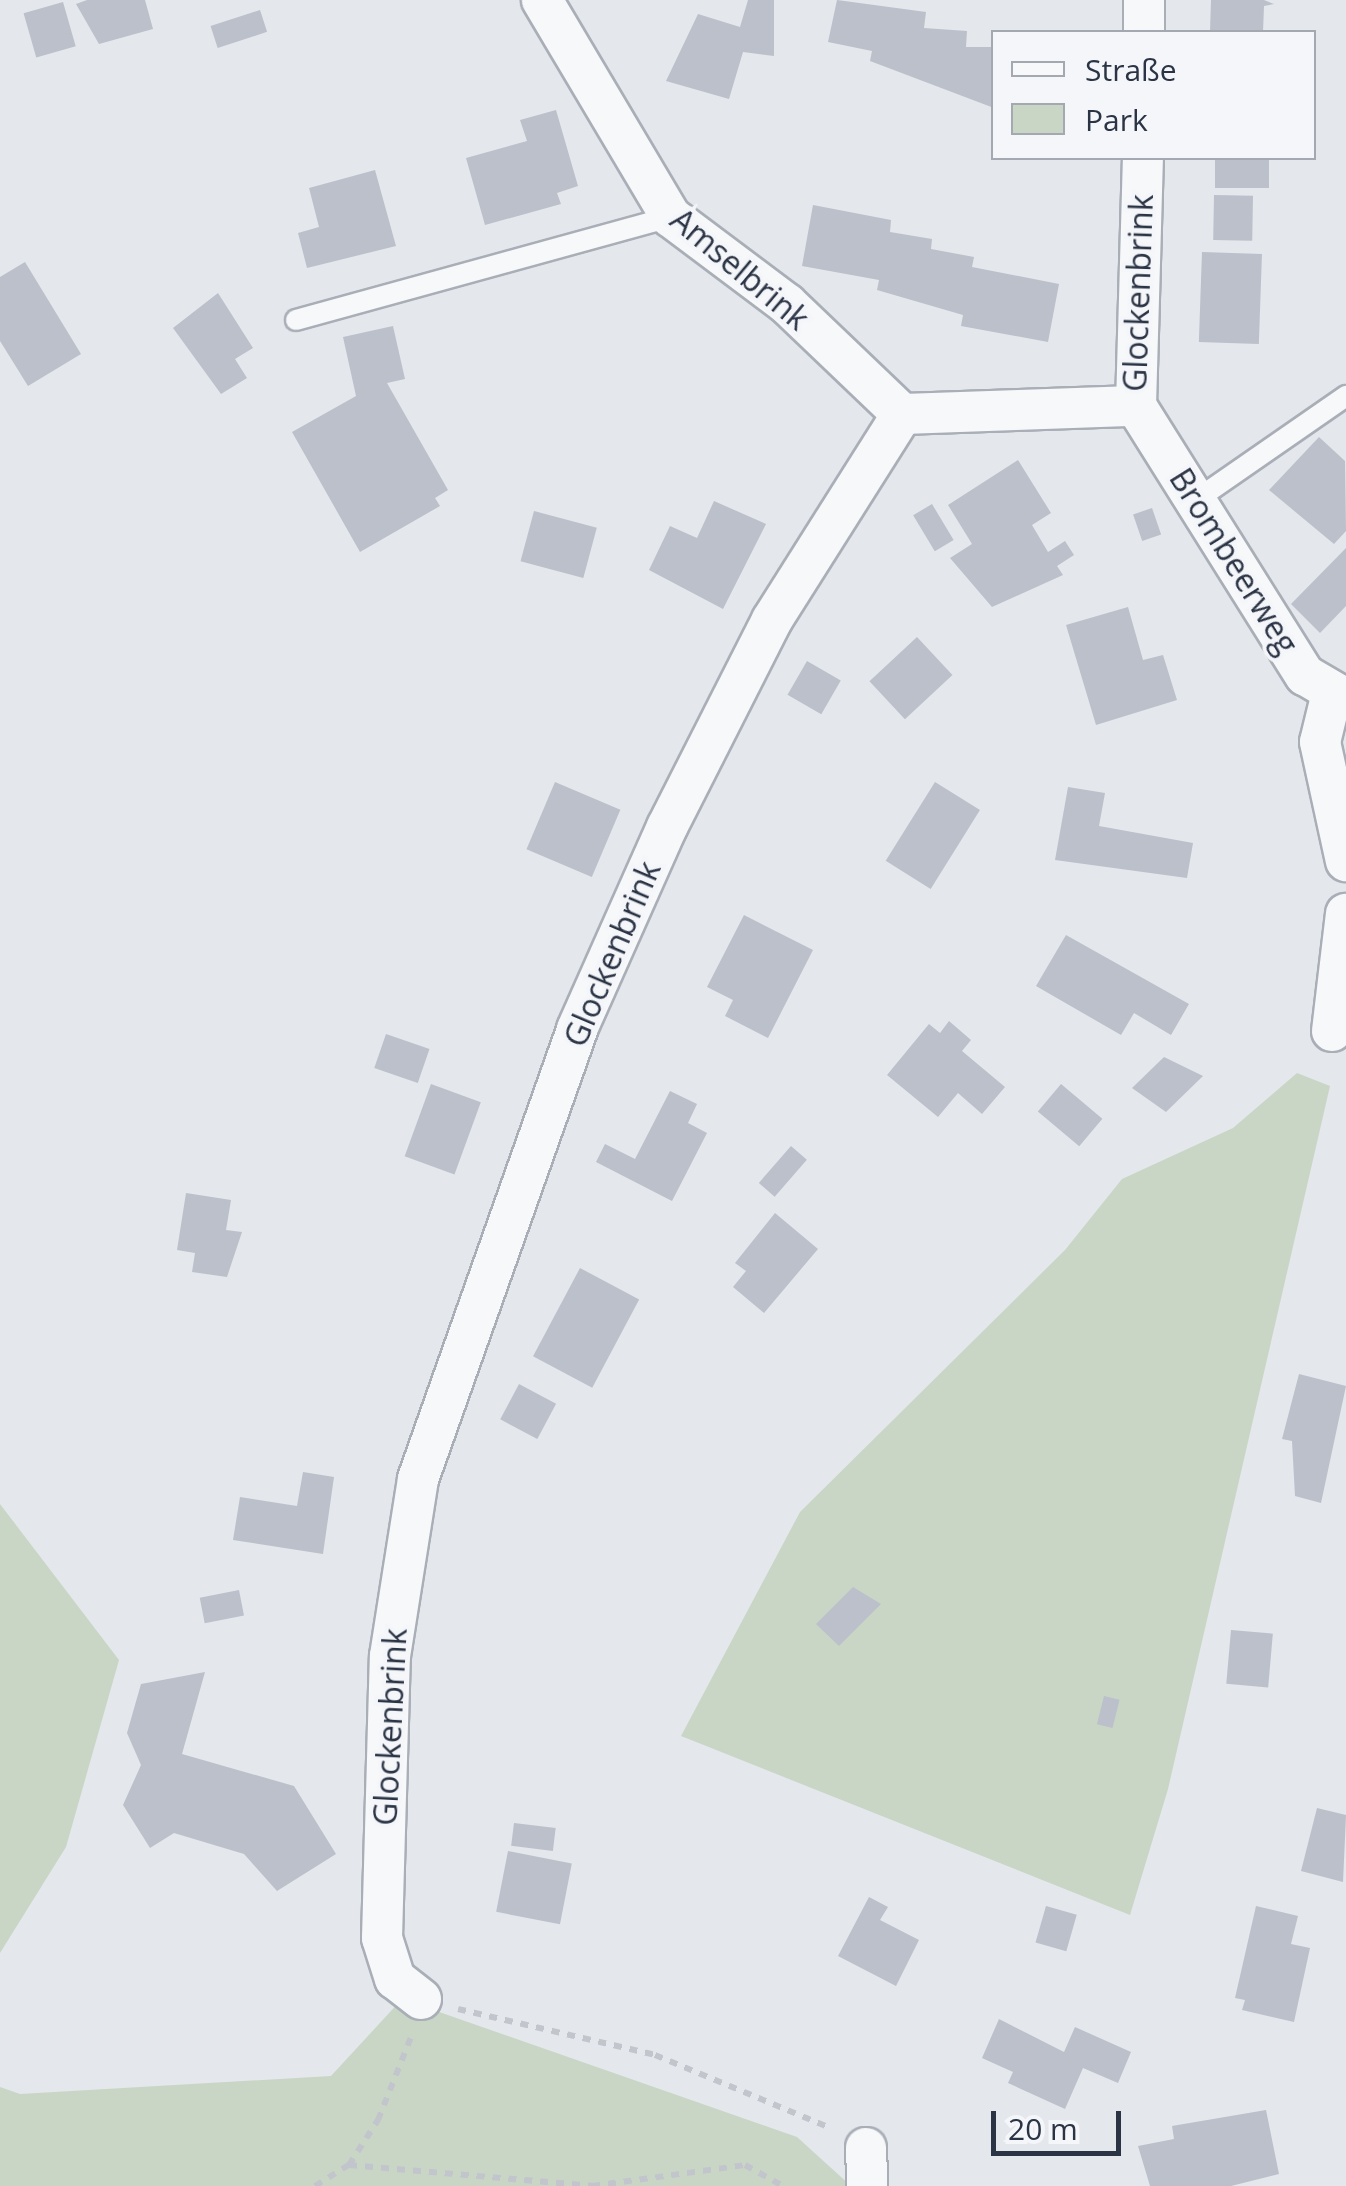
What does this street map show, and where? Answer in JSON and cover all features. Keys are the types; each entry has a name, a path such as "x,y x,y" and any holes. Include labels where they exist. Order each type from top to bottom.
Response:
{"street":[{"name":"Amselbrink","path":"542,0 672,217 787,304 902,414"},
{"path":"1144,0 1144,30"},
{"name":"Glockenbrink","path":"420,1999 395,1979 382,1938 390,1656 418,1479 577,1029 667,827 772,620 902,414 1136,406 1143,160"},
{"name":"Brombeerweg","path":"1136,406 1306,675 1338,698"},
{"path":"1338,698 1320,742 1346,861"},
{"path":"1332,1031 1346,914"}],"lane":[{"path":"296,320 672,217"},
{"path":"1196,500 1346,396"}],"path":[{"path":"315,2186 349,2165 403,2071 420,1999 655,2055 788,2105 866,2167"},
{"path":"349,2165 592,2186 745,2164 783,2186"}],"green space":[{"path":"1297,1073 1330,1086 1168,1789 1130,1915 681,1736 800,1512 1065,1250 1122,1179 1233,1128"},
{"path":"0,1504 119,1660 66,1847 0,1953"},
{"path":"402,1999 797,2137 851,2186 0,2186 0,2087 20,2094 331,2076"}],"building":[{"path":"87,0 145,0 153,29 99,44 76,4"},
{"path":"748,0 774,0 774,56 743,52 729,99 666,81 698,14 740,27"},
{"path":"837,0 926,12 924,28 967,31 966,47 991,47 991,107 870,61 872,51 828,42"},
{"path":"1211,0 1264,0 1274,4 1264,6 1263,30 1210,30"},
{"path":"63,2 76,46 36,58 24,13"},
{"path":"260,10 267,32 218,48 211,26"},
{"path":"556,110 578,186 557,193 561,204 485,225 466,158 527,141 520,120"},
{"path":"1215,160 1269,160 1269,188 1215,188"},
{"path":"375,170 396,246 307,268 298,233 319,227 309,188"},
{"path":"1214,195 1253,196 1252,241 1213,240"},
{"path":"813,205 891,220 890,232 932,239 931,249 974,257 972,267 1059,284 1048,342 961,326 963,315 877,290 879,280 802,266"},
{"path":"1202,252 1262,254 1259,344 1199,342"},
{"path":"25,262 81,354 28,386 0,341 0,277"},
{"path":"218,293 253,348 235,359 247,378 221,394 173,328"},
{"path":"393,326 405,379 387,383 448,490 435,498 440,506 360,552 292,432 356,396 343,337"},
{"path":"1319,437 1345,461 1346,531 1334,544 1269,490"},
{"path":"1018,460 1051,513 1032,525 1048,552 1065,541 1074,555 1057,566 1063,575 992,607 950,558 972,544 948,505"},
{"path":"714,501 766,524 723,609 649,570 670,526 697,538"},
{"path":"932,504 954,540 935,551 913,515"},
{"path":"1152,508 1161,534 1142,541 1133,515"},
{"path":"534,511 597,528 583,578 521,561"},
{"path":"1346,548 1346,606 1320,633 1291,604"},
{"path":"1128,607 1143,660 1163,655 1177,700 1096,725 1066,625"},
{"path":"917,637 952,675 905,719 869,681"},
{"path":"807,661 841,680 821,714 788,695"},
{"path":"555,782 620,810 592,877 526,849"},
{"path":"935,782 980,810 931,889 886,861"},
{"path":"1068,787 1105,793 1099,826 1193,843 1187,878 1055,860"},
{"path":"744,915 813,950 768,1038 725,1016 733,1000 707,987"},
{"path":"1066,935 1189,1004 1171,1035 1134,1013 1121,1035 1036,986"},
{"path":"949,1021 971,1040 962,1051 1005,1087 982,1114 958,1093 938,1117 887,1075 929,1024 940,1033"},
{"path":"386,1034 429,1049 418,1083 374,1068"},
{"path":"1164,1057 1203,1076 1166,1112 1132,1088"},
{"path":"431,1084 481,1102 454,1174 405,1156"},
{"path":"1061,1084 1102,1119 1079,1146 1038,1112"},
{"path":"670,1091 697,1104 688,1123 707,1133 672,1201 596,1162 605,1144 635,1159"},
{"path":"791,1146 807,1160 775,1197 759,1183"},
{"path":"186,1193 231,1200 226,1230 242,1232 227,1277 192,1272 195,1253 177,1250"},
{"path":"775,1213 818,1249 764,1313 733,1287 746,1271 735,1263"},
{"path":"580,1268 639,1299 592,1388 533,1356"},
{"path":"1299,1374 1346,1386 1321,1503 1295,1496 1292,1441 1282,1439"},
{"path":"519,1384 556,1404 537,1439 500,1419"},
{"path":"303,1472 334,1477 323,1554 233,1540 240,1497 297,1506"},
{"path":"853,1587 881,1604 839,1646 816,1624"},
{"path":"239,1590 244,1616 205,1623 200,1598"},
{"path":"1231,1630 1273,1634 1268,1687 1226,1684"},
{"path":"205,1672 182,1754 294,1786 336,1854 277,1891 244,1854 174,1833 150,1848 123,1805 141,1765 127,1733 141,1684"},
{"path":"1104,1696 1120,1700 1113,1728 1097,1724"},
{"path":"1317,1808 1346,1815 1343,1882 1301,1871"},
{"path":"514,1823 556,1828 553,1851 511,1846"},
{"path":"508,1851 572,1863 560,1924 496,1912"},
{"path":"869,1897 888,1907 880,1920 919,1940 896,1986 838,1956"},
{"path":"1046,1906 1077,1915 1066,1951 1036,1943"},
{"path":"1256,1906 1298,1916 1291,1944 1310,1948 1294,2022 1242,2010 1245,2000 1235,1998"},
{"path":"999,2019 1064,2052 1075,2027 1131,2052 1118,2083 1083,2068 1065,2109 1008,2083 1013,2072 982,2058"},
{"path":"1266,2110 1279,2174 1231,2186 1150,2186 1138,2146 1174,2139 1172,2126"}]}
